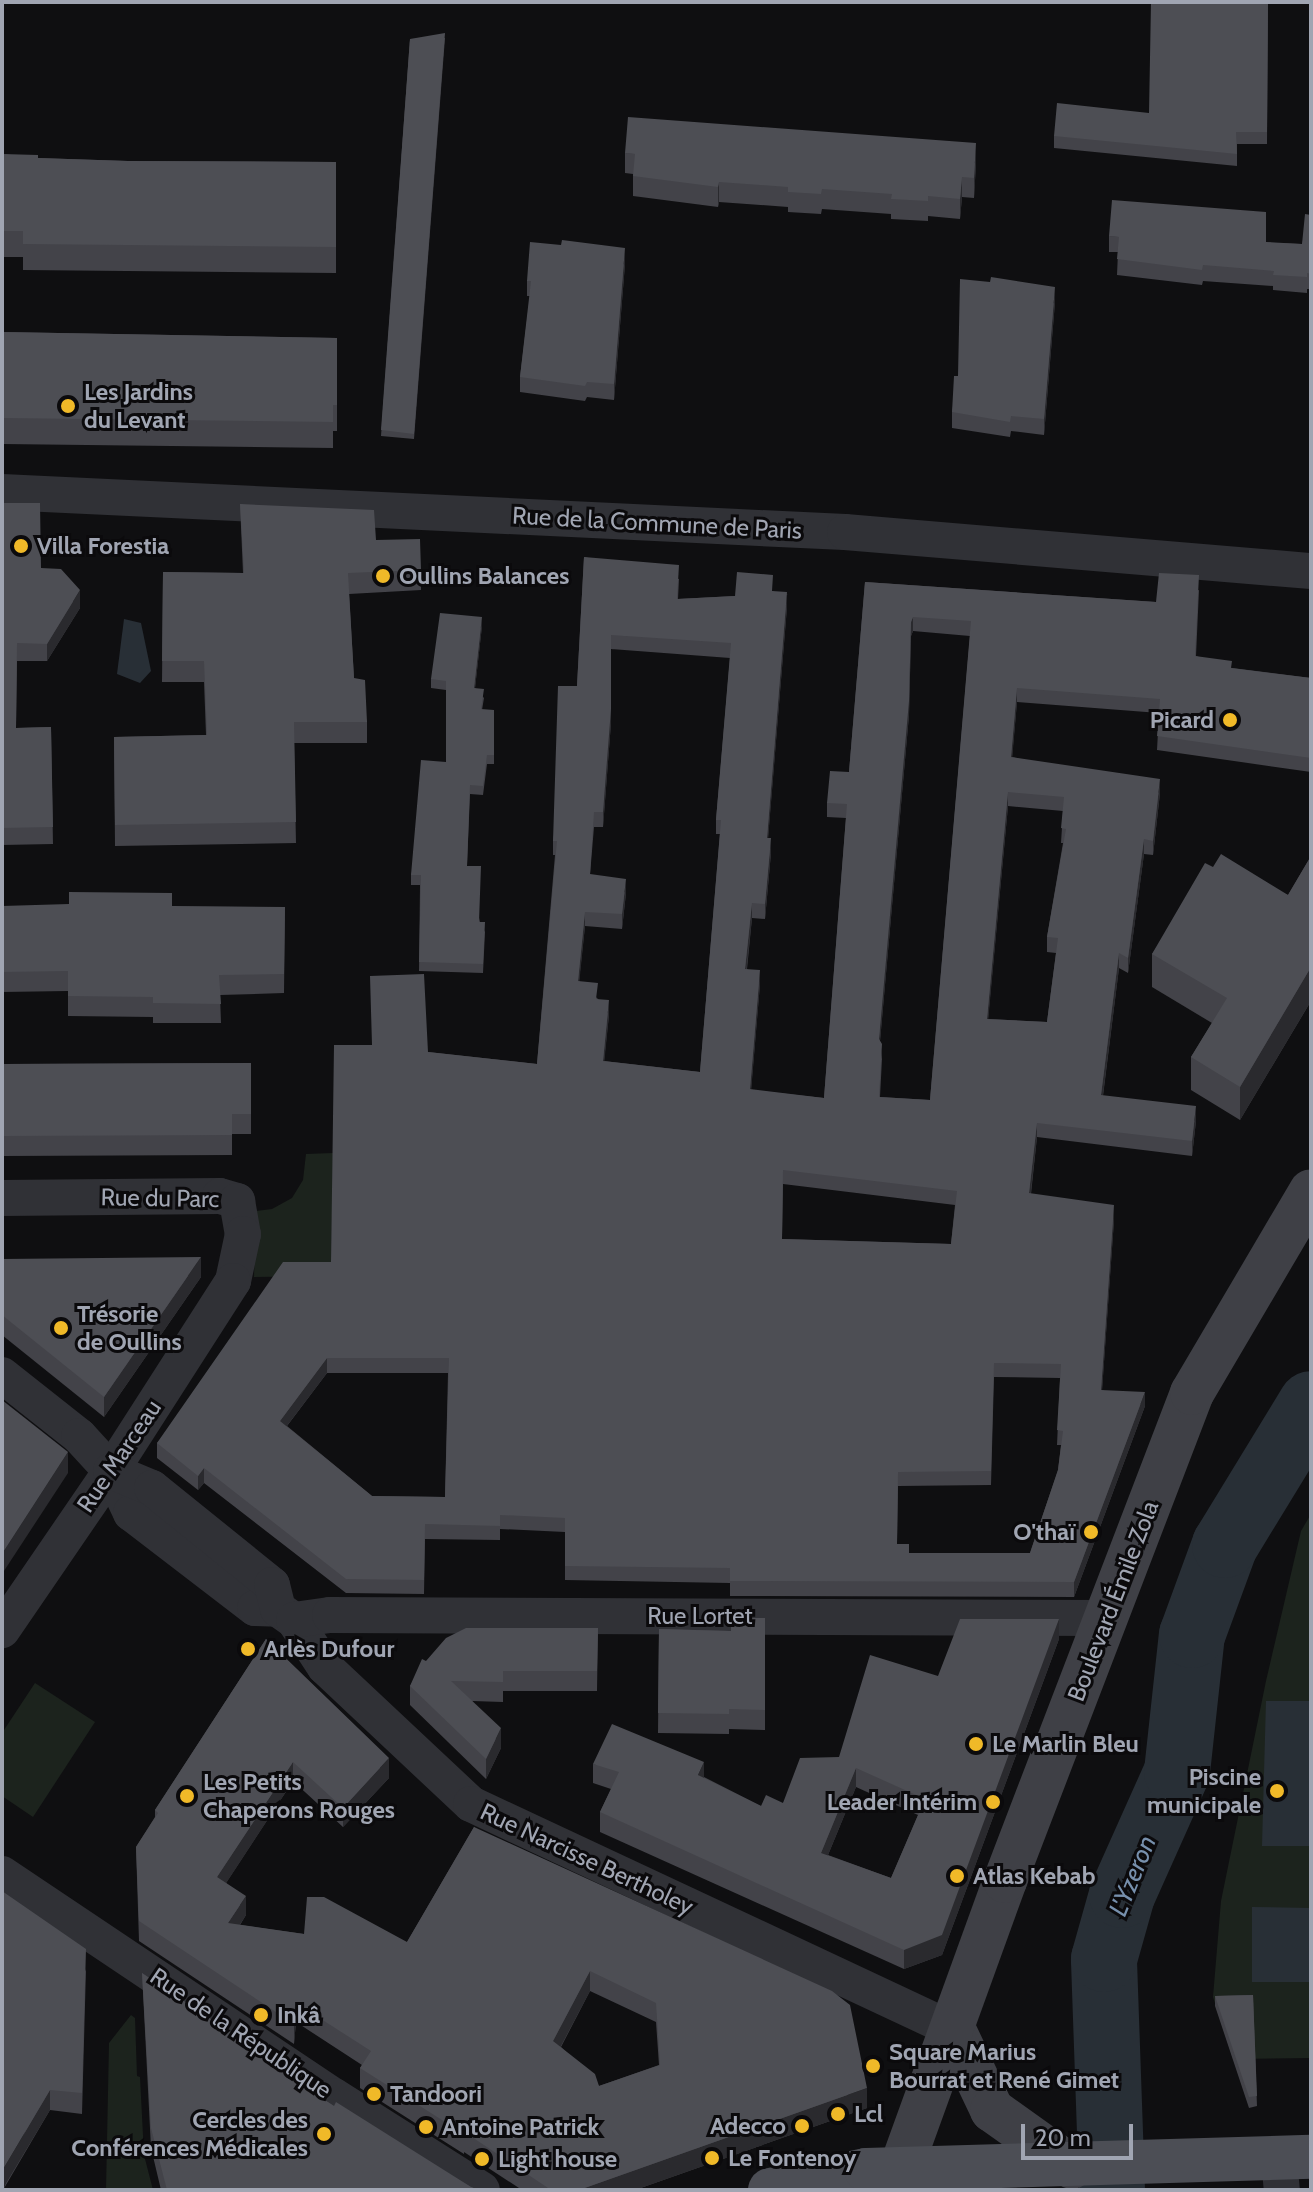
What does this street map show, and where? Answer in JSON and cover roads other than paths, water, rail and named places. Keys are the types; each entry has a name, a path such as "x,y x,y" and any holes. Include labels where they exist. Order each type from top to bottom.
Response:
{"main road":[{"name":"Boulevard Émile Zola","path":"896,2180 954,2030 1005,1881 1192,1393 1311,1191"},
{"path":"954,2030 976,2082 992,2110 1072,2167"},
{"path":"770,2190 866,2170 896,2180 987,2167 1204,2161 1291,2169"}],"street":[{"name":"Rue de la Commune de Paris","path":"2,492 845,532 1311,571"},
{"name":"Rue du Parc","path":"2,1198 220,1196 237,1201 243,1234 233,1281"},
{"name":"Rue Marceau","path":"2,1630 111,1471 233,1281"},
{"name":"Rue Narcisse Bertholey","path":"2,1375 79,1436 111,1471 152,1488 272,1585 286,1614 325,1667 471,1804 954,2030"},
{"name":"Rue Lortet","path":"286,1614 1106,1618"},
{"name":"Rue de la République","path":"2,1874 334,2096 482,2190"}],"waterway":[{"name":"L'Yzeron","path":"1112,2190 1104,1959 1122,1895 1177,1772 1192,1635 1225,1545 1311,1404"}],"place":[{"name":"Les Jardins du Levant","path":"68,406"},
{"name":"Villa Forestia","path":"21,546"},
{"name":"Oullins Balances","path":"383,576"},
{"name":"Picard","path":"1230,720"},
{"name":"Trésorie de Oullins","path":"61,1328"},
{"name":"O'thaï","path":"1091,1532"},
{"name":"Arlès Dufour","path":"248,1649"},
{"name":"Le Marlin Bleu","path":"976,1744"},
{"name":"Piscine municipale","path":"1277,1791"},
{"name":"Les Petits Chaperons Rouges","path":"187,1796"},
{"name":"Leader Intérim","path":"993,1802"},
{"name":"Atlas Kebab","path":"957,1876"},
{"name":"Inkâ","path":"261,2015"},
{"name":"Square Marius Bourrat et René Gimet","path":"873,2066"},
{"name":"Tandoori","path":"374,2094"},
{"name":"Lcl","path":"838,2114"},
{"name":"Adecco","path":"802,2126"},
{"name":"Antoine Patrick","path":"426,2127"},
{"name":"Cercles des Conférences Médicales","path":"324,2134"},
{"name":"Le Fontenoy","path":"712,2158"},
{"name":"Light house","path":"482,2159"}]}
